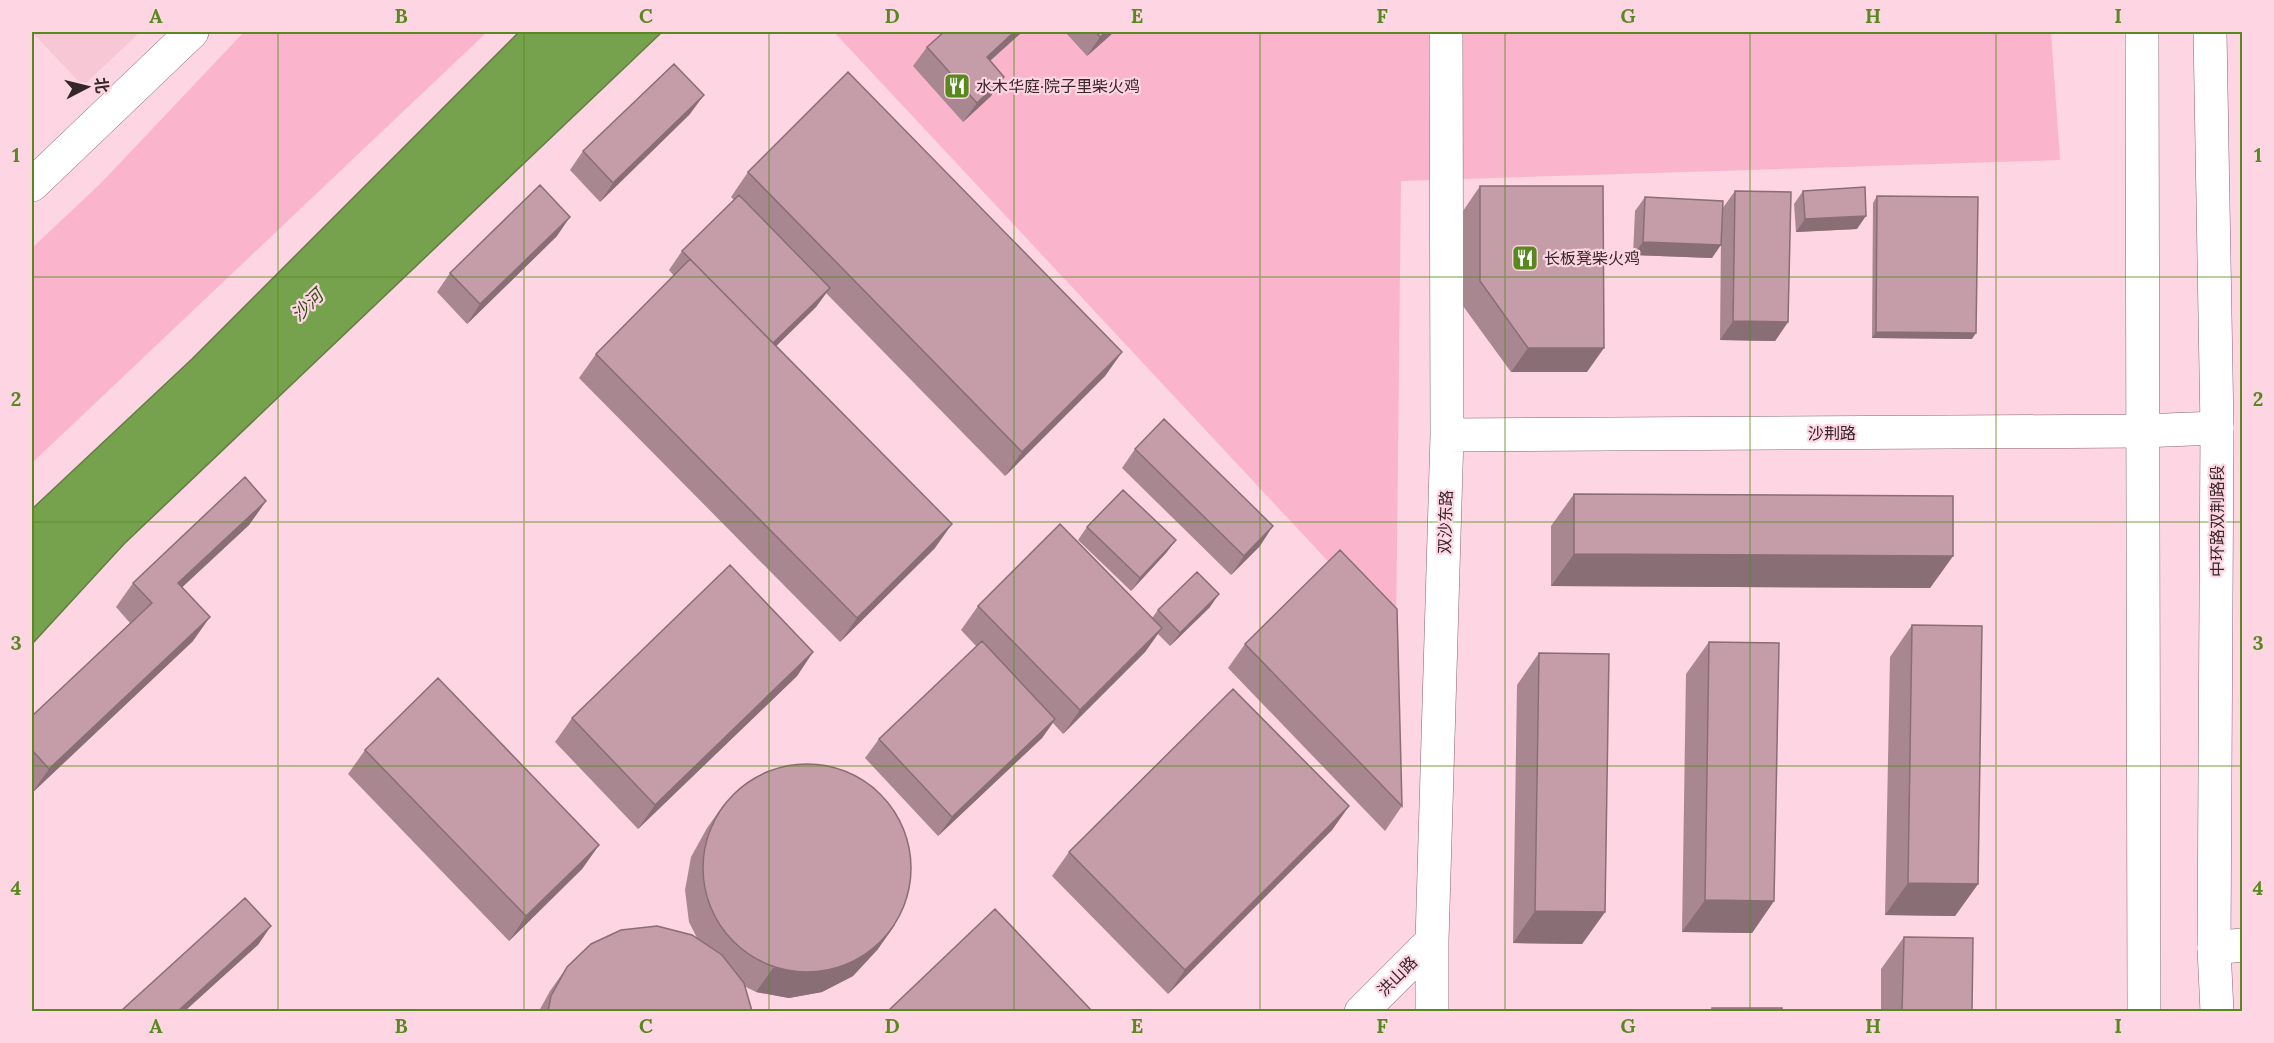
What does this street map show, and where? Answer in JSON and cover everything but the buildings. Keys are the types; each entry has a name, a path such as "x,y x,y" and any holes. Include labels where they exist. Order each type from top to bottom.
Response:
{"street":[{"path":"32,185 192,32"},
{"name":"双沙东路","path":"1432,1011 1432,941 1447,435 1446,32"},
{"path":"2142,32 2141,431 2144,1011"},
{"name":"中环路双荆路段","path":"2210,32 2228,946 2217,1011"},
{"name":"沙荆路","path":"1447,435 2141,431 2217,428"},
{"name":"洪山路","path":"1361,1011 1432,941"}],"shaded area":[{"path":"32,32 140,32 83,86"},
{"path":"244,32 487,32 32,463 32,248 101,183"},
{"path":"834,32 2051,32 2060,160 1401,181 1396,634"}],"water":[{"name":"沙河","path":"519,32 662,32 124,544 32,644 32,509 192,359"}],"place":[{"name":"水木华庭·院子里柴火鸡","path":"957,86"},
{"name":"长板凳柴火鸡","path":"1525,258"}]}
